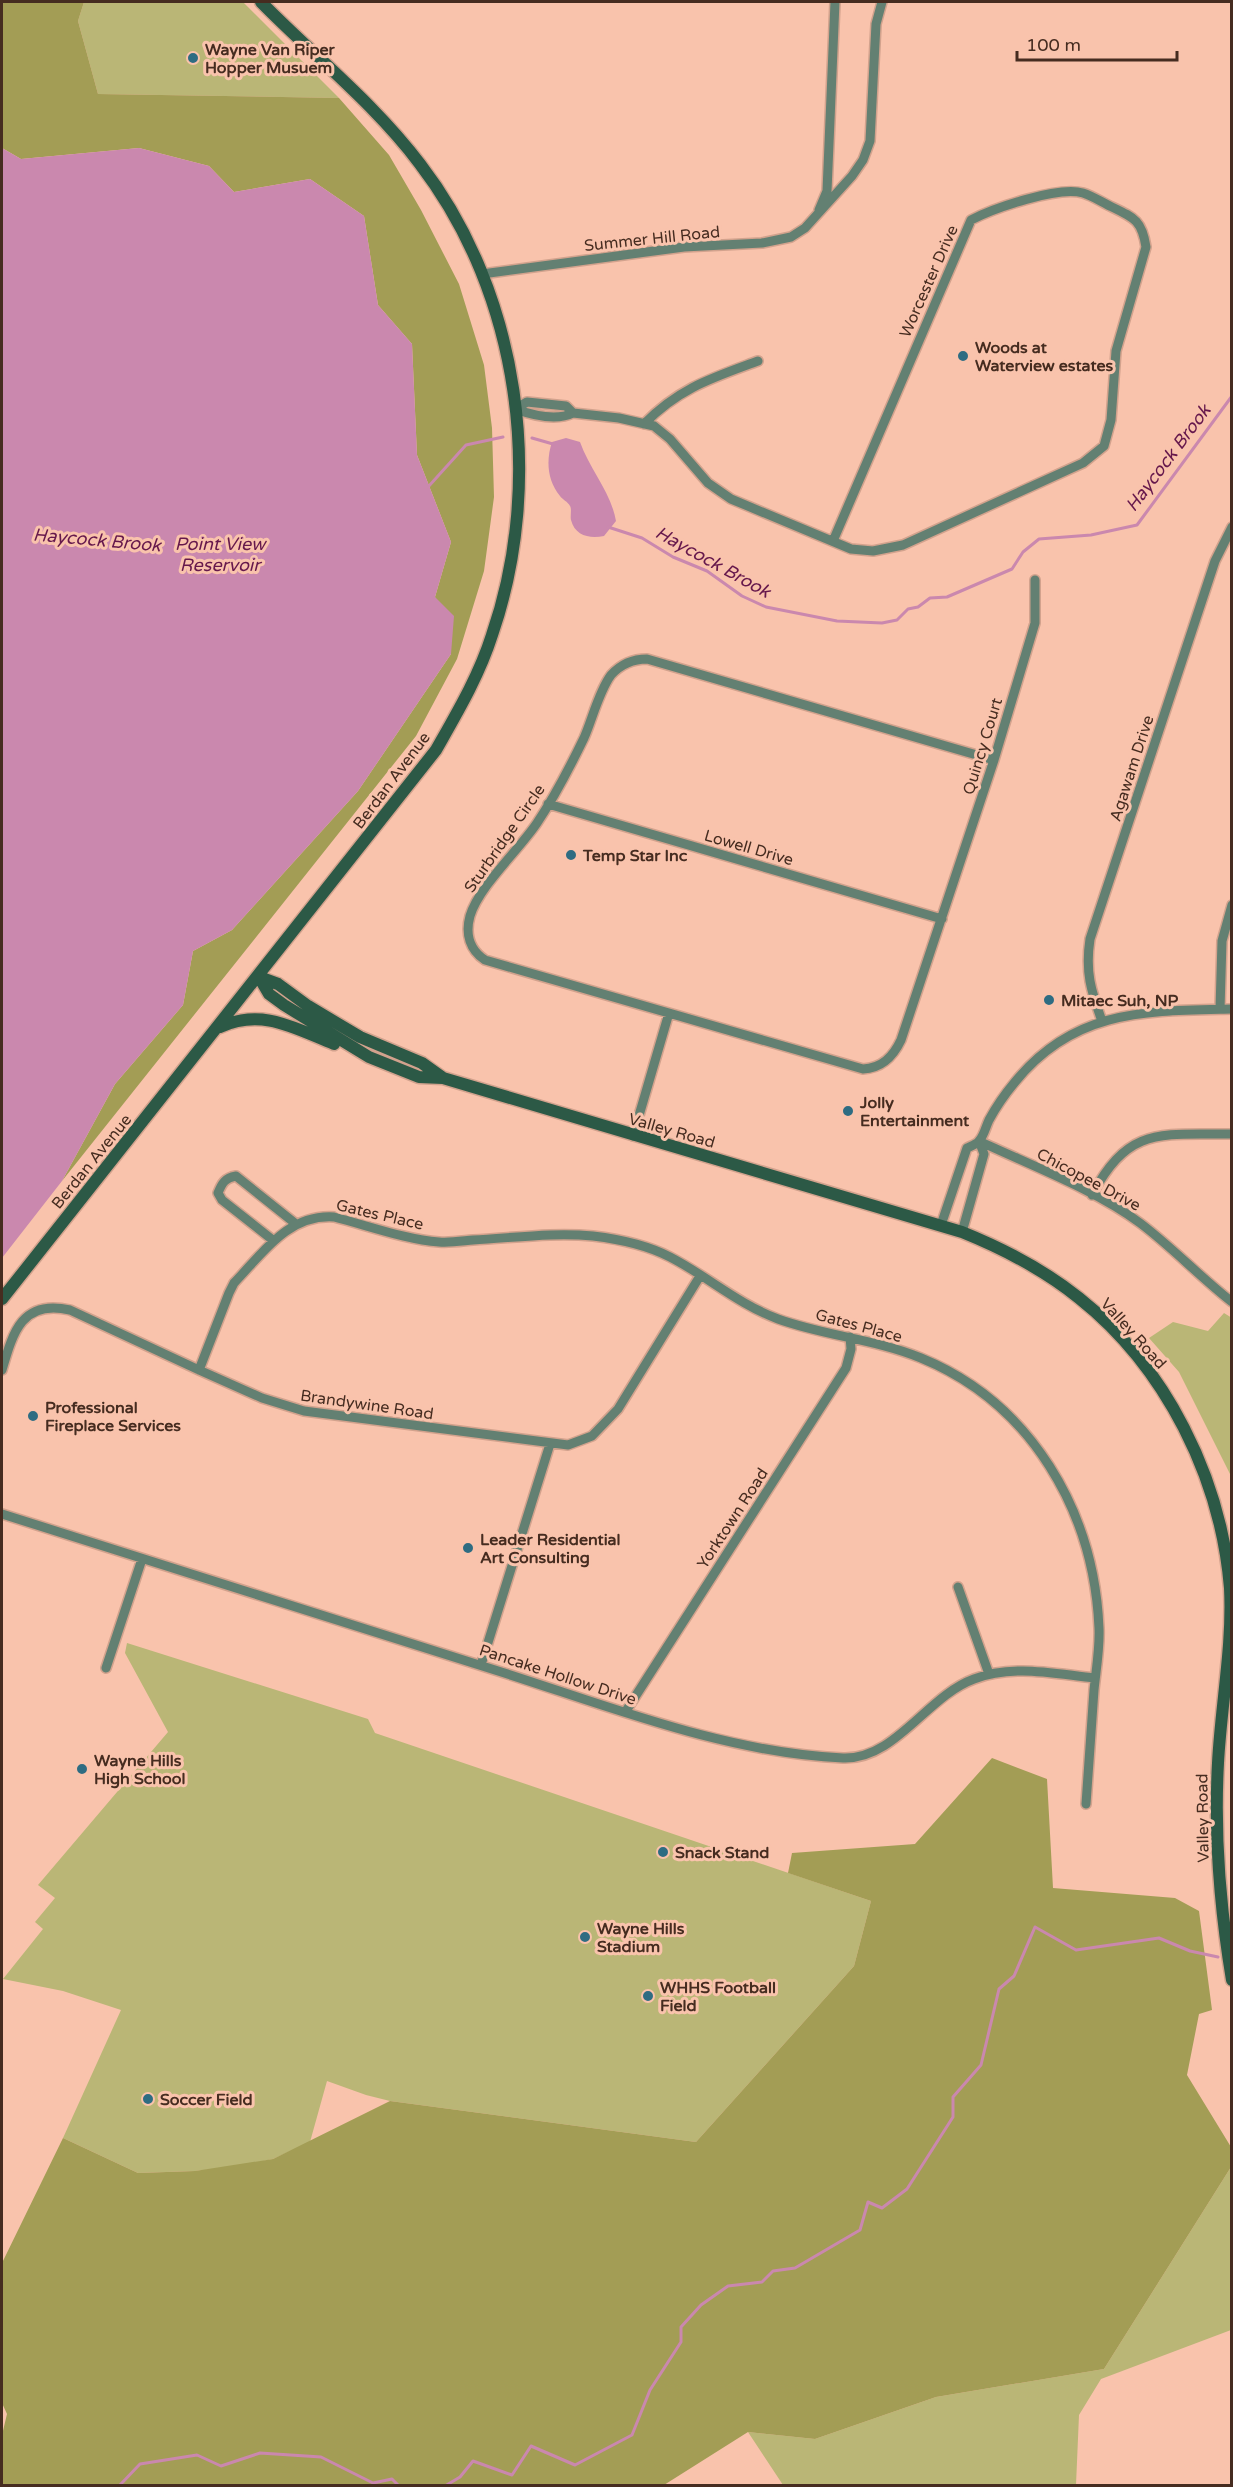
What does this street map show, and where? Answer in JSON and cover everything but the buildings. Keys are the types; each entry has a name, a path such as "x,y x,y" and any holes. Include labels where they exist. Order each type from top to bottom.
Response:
{"main road":[{"name":"Berdan Avenue","path":"2,1299 219,1028 436,750 479,669 501,607 516,525 519,471 515,409 504,342 482,274 455,218 422,166 401,139 358,94 261,2"},
{"name":"Valley Road","path":"259,977 269,994 284,1005 369,1057 419,1077 443,1078 962,1232 999,1247 1042,1271 1110,1325 1142,1363 1178,1417 1209,1485 1219,1518 1230,1586 1231,1619 1221,1724 1216,1814 1218,1855 1232,1980"},
{"name":"Valley Road","path":"259,977 278,984 308,1006 360,1037 422,1063 443,1078"},
{"path":"219,1028 236,1020 268,1019 369,1057"}],"street":[{"name":"Summer Hill Road","path":"817,215 827,191 835,2"},
{"name":"Summer Hill Road","path":"482,274 684,247 762,243 791,237 805,228 863,160 870,141 876,24 882,2"},
{"name":"Worcester Drive","path":"515,409 528,414 565,417 573,413 619,418 654,426 670,439 708,483 731,499 851,549 873,551 903,545 1083,463 1104,446 1111,420 1116,351 1146,247 1143,229 1134,218 1083,193 1057,192 985,213 971,220 833,541"},
{"path":"644,424 660,407 690,387 758,361"},
{"name":"Agawam Drive","path":"1102,1021 1090,988 1088,972 1090,939 1232,527"},
{"name":"Quincy Court","path":"942,919 994,760 1035,623 1035,580"},
{"name":"Sturbridge Circle","path":"942,919 901,1040 889,1059 872,1068 863,1069 485,960 472,948 468,929 473,907 536,824 548,804 583,739 606,682 622,666 641,659 994,760"},
{"name":"Lowell Drive","path":"548,804 942,919"},
{"path":"1220,1009 1222,941 1232,905"},
{"path":"941,1225 967,1148 979,1141 996,1109 1015,1081 1047,1050 1065,1038 1102,1021 1150,1011 1232,1009"},
{"path":"633,1136 669,1013"},
{"path":"1092,1196 1113,1161 1125,1150 1145,1138 1171,1134 1232,1134"},
{"path":"962,1232 984,1154 979,1141"},
{"name":"Chicopee Drive","path":"979,1141 1092,1196 1141,1224 1232,1302"},
{"path":"274,1241 222,1200 219,1193 222,1184 228,1178 236,1176 296,1224"},
{"name":"Gates Place","path":"199,1370 234,1283 284,1231 309,1218 334,1217 439,1242 555,1234 594,1236 654,1250 672,1258 760,1312 895,1349 923,1359 966,1382 1012,1419 1048,1461 1071,1502 1089,1558 1099,1630 1086,1804"},
{"name":"Brandywine Road","path":"2,1370 11,1338 21,1321 39,1308 49,1306 70,1310 262,1398 304,1411 568,1445 580,1442 602,1427 618,1409 700,1276"},
{"name":"Yorktown Road","path":"626,1711 846,1368 851,1349 850,1337"},
{"path":"481,1665 550,1444"},
{"name":"Pancake Hollow Drive","path":"2,1514 626,1711 755,1748 851,1758 879,1749 892,1741 942,1696 989,1674 1029,1671 1095,1678"},
{"path":"106,1668 142,1559"},
{"path":"958,1587 989,1674"}],"shaded area":[{"path":"2,2 84,2 78,21 98,94 339,98 389,155 421,210 459,284 484,365 492,428 494,497 484,571 457,659 416,736 62,1181 115,1084 183,1005 193,951 232,930 358,791 451,654 435,597 451,542 417,455 412,344 378,305 364,216 310,179 234,192 209,166 139,148 21,159 2,148"},
{"name":"Wayne Van Riper Hopper Musuem","path":"84,2 243,2 339,98 98,94 78,21"},
{"path":"1224,1313 1232,1318 1231,1476 1179,1372 1149,1338 1173,1322 1208,1331"},
{"path":"127,1643 368,1719 375,1733 871,1901 854,1966 696,2142 390,2101 327,2081 310,2142 273,2159 235,2167 138,2173 63,2138 121,2010 63,1991 3,1979 43,1929 35,1922 55,1898 38,1885 168,1732 125,1653"},
{"path":"992,1758 1047,1779 1053,1888 1175,1898 1199,1911 1212,2010 1199,2014 1187,2075 1231,2147 1231,2167 1104,2369 936,2397 815,2439 748,2432 664,2485 2,2485 2,2435 7,2414 2,2403 2,2263 63,2138 138,2173 195,2171 273,2159 390,2101 696,2142 854,1966 871,1901 788,1873 792,1853 915,1844"},
{"path":"1231,2167 1231,2330 1101,2379 1079,2415 1076,2485 783,2485 748,2432 815,2439 936,2397 1104,2369"}],"water":[{"name":"Point View Reservoir","path":"2,148 21,159 139,148 209,166 234,192 310,179 364,216 378,305 412,344 417,455 451,542 435,597 454,616 451,654 358,791 232,930 193,951 183,1005 115,1084 62,1181 2,1258"},
{"path":"566,438 580,442 610,500 616,521 604,536 588,536 576,530 571,520 570,506 552,483 548,463 552,442"}],"waterway":[{"name":"Haycock Brook","path":"608,527 642,538 673,557 707,571 742,596 766,607 837,621 882,623 897,620 908,609 918,607 930,598 947,597 1012,569 1023,552 1039,539 1091,535 1137,525 1232,396"},
{"name":"Haycock Brook","path":"428,487 466,445 503,437"},
{"name":"Haycock Brook","path":"532,438 553,444"},
{"path":"445,2486 460,2477 473,2461 512,2475 531,2446 575,2465 632,2435 650,2390 681,2342 681,2327 701,2305 728,2286 762,2282 773,2271 795,2268 860,2230 868,2202 882,2208 907,2189 953,2117 953,2097 981,2065 999,1989 1014,1976 1035,1927 1076,1950 1159,1938 1190,1951 1218,1957"},
{"path":"119,2486 140,2464 197,2455 221,2466 260,2453 321,2457 373,2483 392,2479 399,2486"}],"place":[{"name":"Wayne Van Riper Hopper Musuem","path":"193,58"},
{"name":"Woods at Waterview estates","path":"963,356"},
{"name":"Temp Star Inc","path":"571,855"},
{"name":"Mitaec Suh, NP","path":"1049,1000"},
{"name":"Jolly Entertainment","path":"848,1111"},
{"name":"Professional Fireplace Services","path":"33,1416"},
{"name":"Leader Residential Art Consulting","path":"468,1548"},
{"name":"Wayne Hills High School","path":"82,1769"},
{"name":"Snack Stand","path":"663,1852"},
{"name":"Wayne Hills Stadium","path":"585,1937"},
{"name":"WHHS Football Field","path":"648,1996"},
{"name":"Soccer Field","path":"148,2099"}]}
